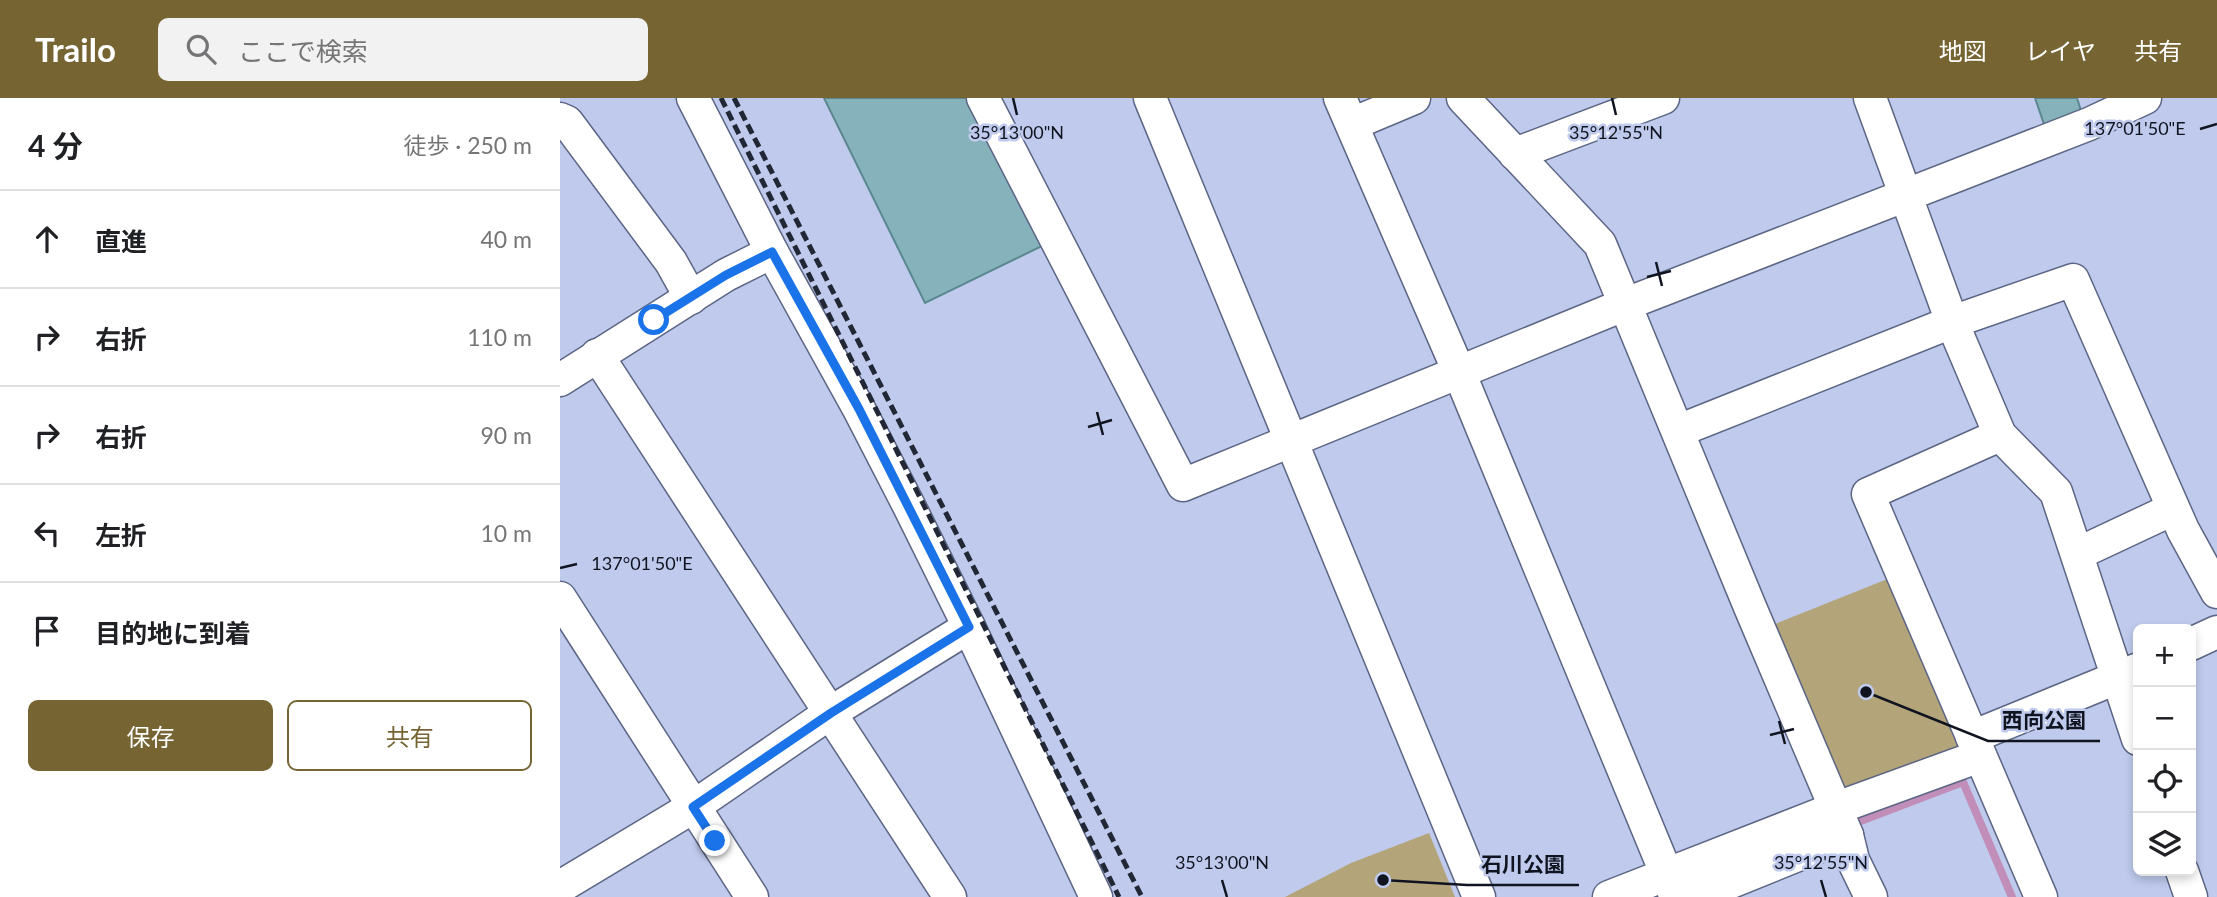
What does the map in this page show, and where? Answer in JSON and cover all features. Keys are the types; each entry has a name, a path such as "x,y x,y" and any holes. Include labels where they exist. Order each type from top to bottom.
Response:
{"street":[{"path":"693,98 772,252 859,409 969,627 1096,897"},
{"path":"983,98 1182,485 1626,304 2089,124 2145,98"},
{"path":"1150,98 1479,897"},
{"path":"1413,98 1346,111 1459,372 1671,885"},
{"path":"1464,98 1600,244 1841,822 1853,860 1871,897"},
{"path":"1515,154 1662,98"},
{"path":"1870,98 1952,322 2000,435 2056,492 2077,554 2128,673 2133,706"},
{"path":"560,119 567,122 671,262 691,298"},
{"path":"560,380 726,275 772,252"},
{"path":"1678,431 1952,322 2073,280 2173,509 2217,592"},
{"path":"597,355 950,897"},
{"path":"2000,435 1868,494 2041,897"},
{"path":"2077,554 2173,509"},
{"path":"560,598 752,897"},
{"path":"560,887 693,807 831,713 969,627"},
{"path":"2196,642 2217,632"},
{"path":"1694,897 1841,822 1976,747 2128,673"},
{"path":"1609,897 1671,885 1841,822"},
{"path":"2184,876 2191,897"}],"shaded area":[{"path":"1890,578 1962,758 1842,806 1770,626"},
{"path":"1429,833 1455,897 1285,897 1351,863"}],"building":[{"path":"824,98 970,98 1046,244 925,303"},
{"path":"2035,98 2077,98 2082,114 2045,127"}],"waterway":[{"path":"1858,822 1963,782 2012,897"}],"railway":[{"path":"721,98 1119,897"},
{"path":"734,98 1142,897"}],"place":[{"name":"西向公園","path":"1866,692"},
{"name":"石川公園","path":"1383,880"}],"route":[{"path":"654,320 726,275 772,252 859,409 969,627 831,713 693,807 715,841"}]}
